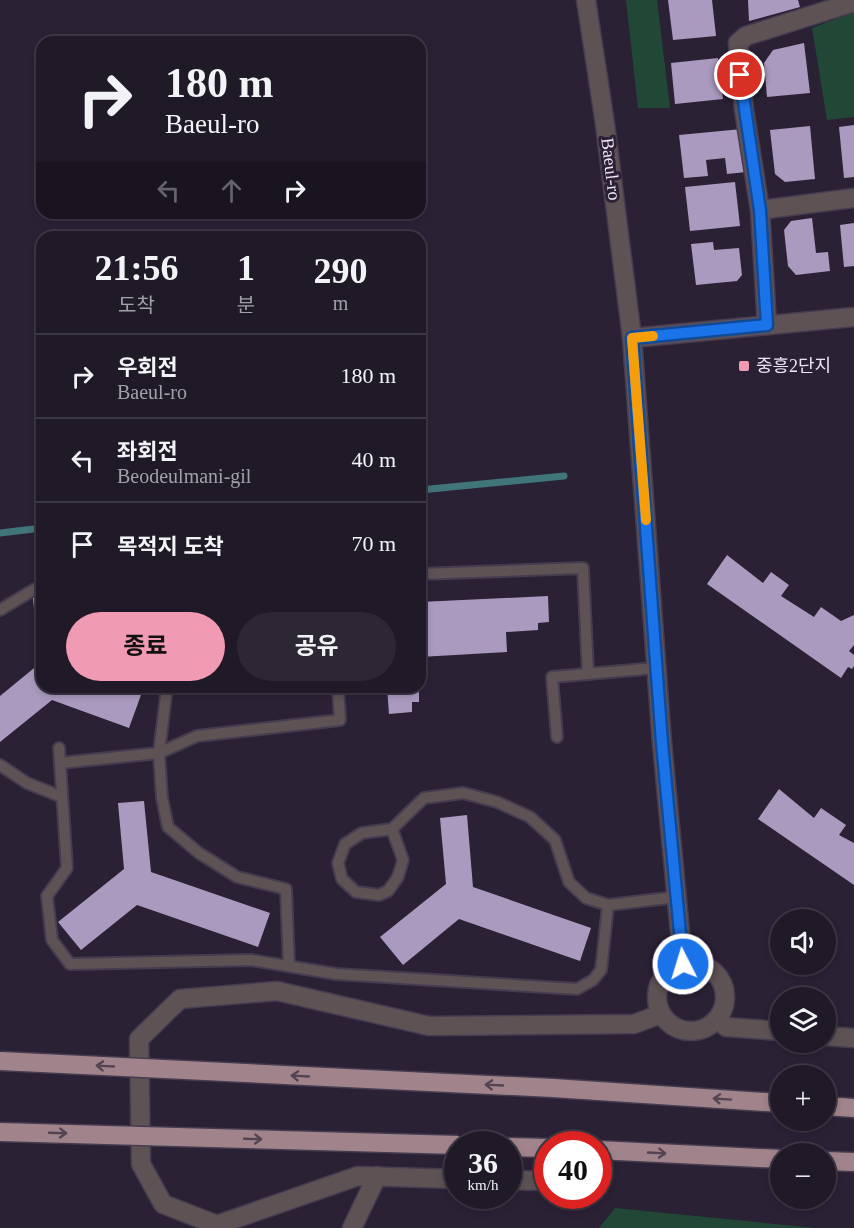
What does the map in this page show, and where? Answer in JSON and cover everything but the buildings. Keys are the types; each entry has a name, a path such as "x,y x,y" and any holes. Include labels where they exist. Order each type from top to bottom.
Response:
{"highway":[{"path":"0,1061 553,1088 770,1102"},
{"path":"836,1107 854,1108"},
{"path":"0,1132 444,1145"},
{"path":"612,1151 770,1159"},
{"path":"836,1161 854,1162"}],"street":[{"name":"Baeul-ro","path":"586,0 605,124 632,338 656,668 683,964"},
{"path":"767,325 760,210 744,110 738,43 746,36 854,2"},
{"path":"760,210 854,198"},
{"path":"632,338 854,317"},
{"path":"683,964 702,964 712,970 724,987 723,1009 718,1019 700,1031 689,1032 668,1023 657,1003 657,991 661,980 668,971 683,964"},
{"path":"444,1178 358,1176 217,1225 163,1204 141,1164 139,1039 180,999 277,991 429,1026 634,1024 661,1014"},
{"path":"718,1019 726,1027 770,1030"},
{"path":"836,1037 854,1038"},
{"path":"352,1228 377,1176"}],"lane":[{"path":"426,574 583,568 588,674"},
{"path":"0,610 36,589"},
{"path":"557,737 552,677 656,668"},
{"path":"166,693 159,753 162,798 168,827 199,853 237,877 286,890 289,966"},
{"path":"60,763 159,753 197,736 340,720 338,693"},
{"path":"59,748 67,868 47,896 52,940 70,964 251,960 336,974 577,989 593,980 602,970 608,905"},
{"path":"0,765 27,783 62,797"},
{"path":"392,829 403,860 398,877 388,891 379,895 356,892 342,879 338,863 345,844 362,833 392,829 424,798 463,793 497,802 531,817 555,840 569,882 586,898 608,905 677,897"}],"green space":[{"path":"626,0 657,0 670,108 638,108"},
{"path":"854,12 854,117 827,120 812,28"},
{"path":"615,1208 816,1228 599,1228"}],"waterway":[{"path":"426,489 564,476"},
{"path":"0,533 36,529"}],"slow traffic":[{"path":"646,520 632,338 653,336"}],"place":[{"name":"중흥2단지","path":"744,366"}],"route":[{"path":"683,964 662,743 632,338 767,325 760,210 740,75"}]}
